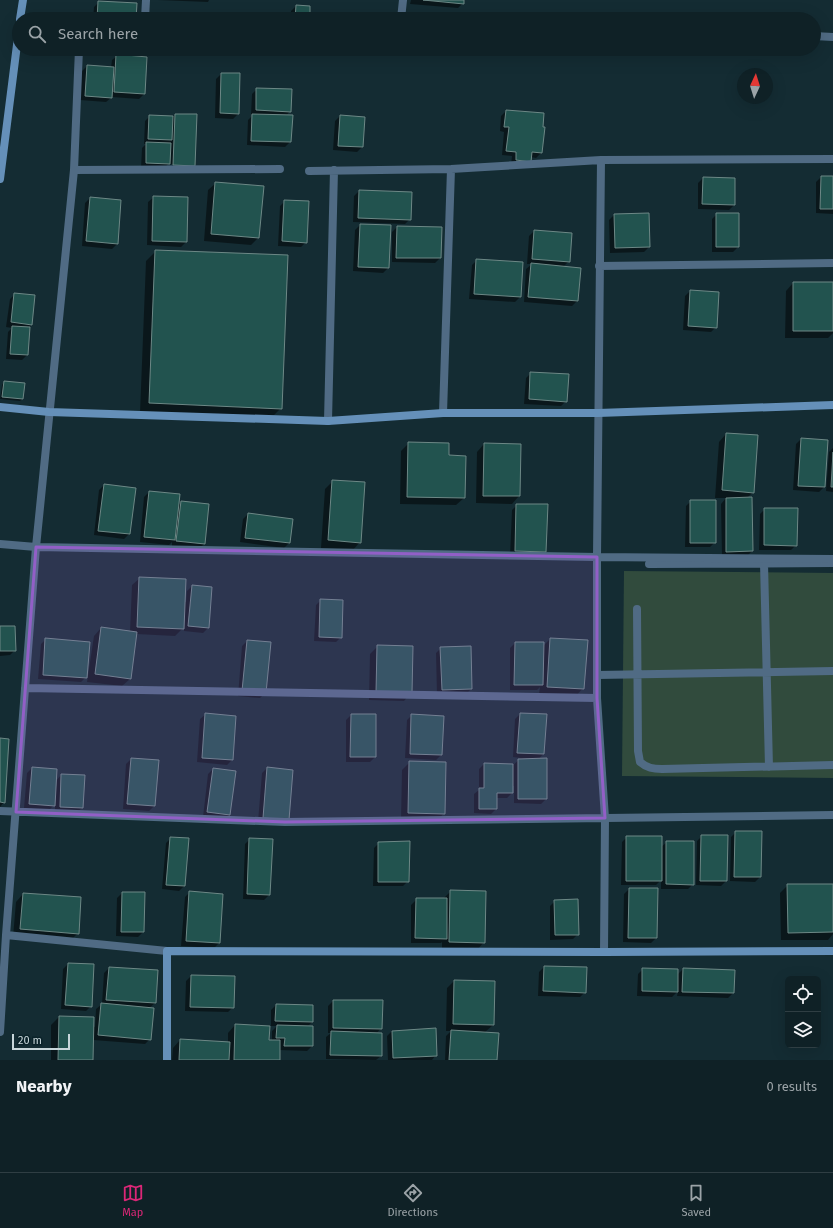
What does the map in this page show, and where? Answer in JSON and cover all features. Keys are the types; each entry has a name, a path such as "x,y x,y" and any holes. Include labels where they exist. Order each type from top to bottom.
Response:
{"street":[{"path":"21,12 23,0"},
{"path":"145,12 146,0"},
{"path":"402,12 403,0"},
{"path":"821,37 833,38"},
{"path":"0,179 16,56"},
{"path":"0,1032 36,547 74,170 79,56"},
{"path":"309,170 451,169 601,160 833,159"},
{"path":"601,160 596,557 597,698 605,818 604,952"},
{"path":"74,170 280,168"},
{"path":"443,413 451,169"},
{"path":"328,421 334,170"},
{"path":"599,266 833,263"},
{"path":"0,407 49,412 328,421 443,413 598,413 833,405"},
{"path":"0,544 36,547 596,557 833,559"},
{"path":"764,563 769,766"},
{"path":"649,564 833,563"},
{"path":"637,609 638,751 640,762 645,767 662,769 833,765"},
{"path":"597,675 833,671"},
{"path":"25,688 597,698"},
{"path":"0,812 285,822 833,814"},
{"path":"6,935 167,951 833,951"},
{"path":"167,951 167,1060"}],"highlighted area":[{"path":"36,547 597,557 597,698 605,818 285,822 16,812"}],"green space":[{"path":"624,571 833,573 833,778 622,776"}],"building":[{"path":"423,0 464,0 464,4"},
{"path":"98,1 137,3 136,12 97,12"},
{"path":"296,5 310,6 310,12 296,12"},
{"path":"116,56 147,57 145,94 114,92"},
{"path":"87,65 114,67 112,98 85,96"},
{"path":"221,73 240,73 239,114 220,113"},
{"path":"256,88 292,89 291,112 256,110"},
{"path":"506,110 544,113 543,127 545,127 542,153 532,152 531,162 516,160 516,152 506,151 509,127 504,127"},
{"path":"175,114 197,114 195,166 173,165"},
{"path":"252,114 293,115 291,142 251,141"},
{"path":"149,115 173,116 172,140 148,139"},
{"path":"340,115 365,117 363,147 338,146"},
{"path":"146,142 171,143 170,164 146,163"},
{"path":"821,176 833,176 833,209 820,209"},
{"path":"703,177 735,178 735,205 702,204"},
{"path":"215,182 264,186 259,238 211,234"},
{"path":"359,190 412,192 411,220 358,218"},
{"path":"153,196 188,197 187,242 152,241"},
{"path":"90,197 121,200 118,244 86,241"},
{"path":"284,200 309,201 307,243 282,241"},
{"path":"649,213 650,247 615,248 614,214"},
{"path":"716,213 739,213 739,247 716,247"},
{"path":"360,224 391,225 389,268 358,267"},
{"path":"397,226 442,227 441,258 396,258"},
{"path":"534,230 572,233 570,262 532,259"},
{"path":"155,250 288,255 282,409 149,403"},
{"path":"476,259 523,262 521,297 474,294"},
{"path":"531,263 581,268 578,301 528,297"},
{"path":"793,282 833,282 833,331 793,331"},
{"path":"690,290 719,292 717,328 688,326"},
{"path":"14,293 35,295 32,325 11,322"},
{"path":"12,326 30,327 28,355 10,354"},
{"path":"530,372 569,374 567,402 529,399"},
{"path":"4,381 25,383 23,399 2,397"},
{"path":"726,433 758,435 754,493 722,490"},
{"path":"801,438 828,440 825,487 798,486"},
{"path":"408,442 449,443 449,455 466,456 465,498 407,497"},
{"path":"484,443 521,444 520,496 483,496"},
{"path":"833,452 833,487 831,487"},
{"path":"332,480 365,482 361,543 328,540"},
{"path":"104,484 136,488 130,534 98,531"},
{"path":"149,491 180,494 175,540 144,537"},
{"path":"752,497 753,551 726,552 726,498"},
{"path":"690,500 716,500 716,543 690,543"},
{"path":"181,501 209,504 205,544 176,541"},
{"path":"516,504 548,504 546,552 515,551"},
{"path":"764,508 798,508 797,546 764,545"},
{"path":"248,513 293,519 290,543 245,538"},
{"path":"139,577 186,579 184,629 137,627"},
{"path":"192,585 212,587 209,628 188,626"},
{"path":"320,599 343,600 342,638 319,637"},
{"path":"0,626 15,626 16,651 0,651"},
{"path":"101,627 137,632 131,679 95,674"},
{"path":"45,638 90,642 87,678 43,675"},
{"path":"550,638 588,640 584,689 547,687"},
{"path":"247,640 271,642 266,693 242,691"},
{"path":"515,642 544,642 543,685 514,685"},
{"path":"377,645 413,646 412,693 376,693"},
{"path":"471,646 472,689 442,690 440,647"},
{"path":"205,713 236,716 233,760 202,758"},
{"path":"520,713 547,714 544,754 517,753"},
{"path":"351,714 376,714 376,757 350,757"},
{"path":"411,714 444,716 442,755 410,754"},
{"path":"0,738 9,739 5,803 0,802"},
{"path":"131,758 159,760 155,806 127,804"},
{"path":"547,758 547,799 518,799 518,759"},
{"path":"409,761 446,762 445,814 408,813"},
{"path":"484,763 513,764 513,793 497,793 497,809 479,809 479,788 484,788"},
{"path":"32,767 57,769 55,806 29,804"},
{"path":"267,767 293,770 289,820 263,818"},
{"path":"213,768 236,771 230,815 207,812"},
{"path":"61,774 85,775 83,808 60,807"},
{"path":"735,831 762,831 761,877 734,877"},
{"path":"701,835 728,835 727,881 700,881"},
{"path":"626,836 662,836 662,881 626,881"},
{"path":"170,837 189,838 185,886 166,885"},
{"path":"249,838 273,839 270,895 247,894"},
{"path":"410,841 409,882 378,882 378,842"},
{"path":"666,841 694,841 694,885 666,884"},
{"path":"787,884 833,884 833,932 788,933"},
{"path":"629,888 658,888 657,938 628,938"},
{"path":"450,890 486,891 485,943 449,942"},
{"path":"189,891 223,894 220,943 186,941"},
{"path":"122,892 145,892 144,932 121,932"},
{"path":"23,893 81,897 79,934 20,929"},
{"path":"416,898 447,898 447,939 415,938"},
{"path":"578,899 579,935 555,935 554,900"},
{"path":"68,963 94,964 92,1007 65,1005"},
{"path":"544,966 587,967 586,993 543,991"},
{"path":"109,967 158,970 156,1003 106,1000"},
{"path":"642,968 678,969 678,992 642,991"},
{"path":"683,968 735,970 734,993 682,992"},
{"path":"191,975 235,976 234,1008 190,1007"},
{"path":"454,980 495,981 494,1025 453,1024"},
{"path":"333,1000 383,1000 382,1029 333,1028"},
{"path":"101,1003 154,1008 151,1040 98,1035"},
{"path":"276,1004 313,1005 313,1022 275,1021"},
{"path":"59,1016 94,1017 93,1060 58,1060"},
{"path":"235,1024 270,1026 269,1040 280,1040 280,1060 234,1060"},
{"path":"277,1025 313,1026 313,1046 284,1046 285,1038 276,1038"},
{"path":"436,1028 437,1056 393,1058 392,1031"},
{"path":"451,1030 499,1033 497,1060 449,1060"},
{"path":"331,1031 382,1033 382,1056 330,1055"},
{"path":"180,1039 230,1042 229,1060 179,1060"}]}
